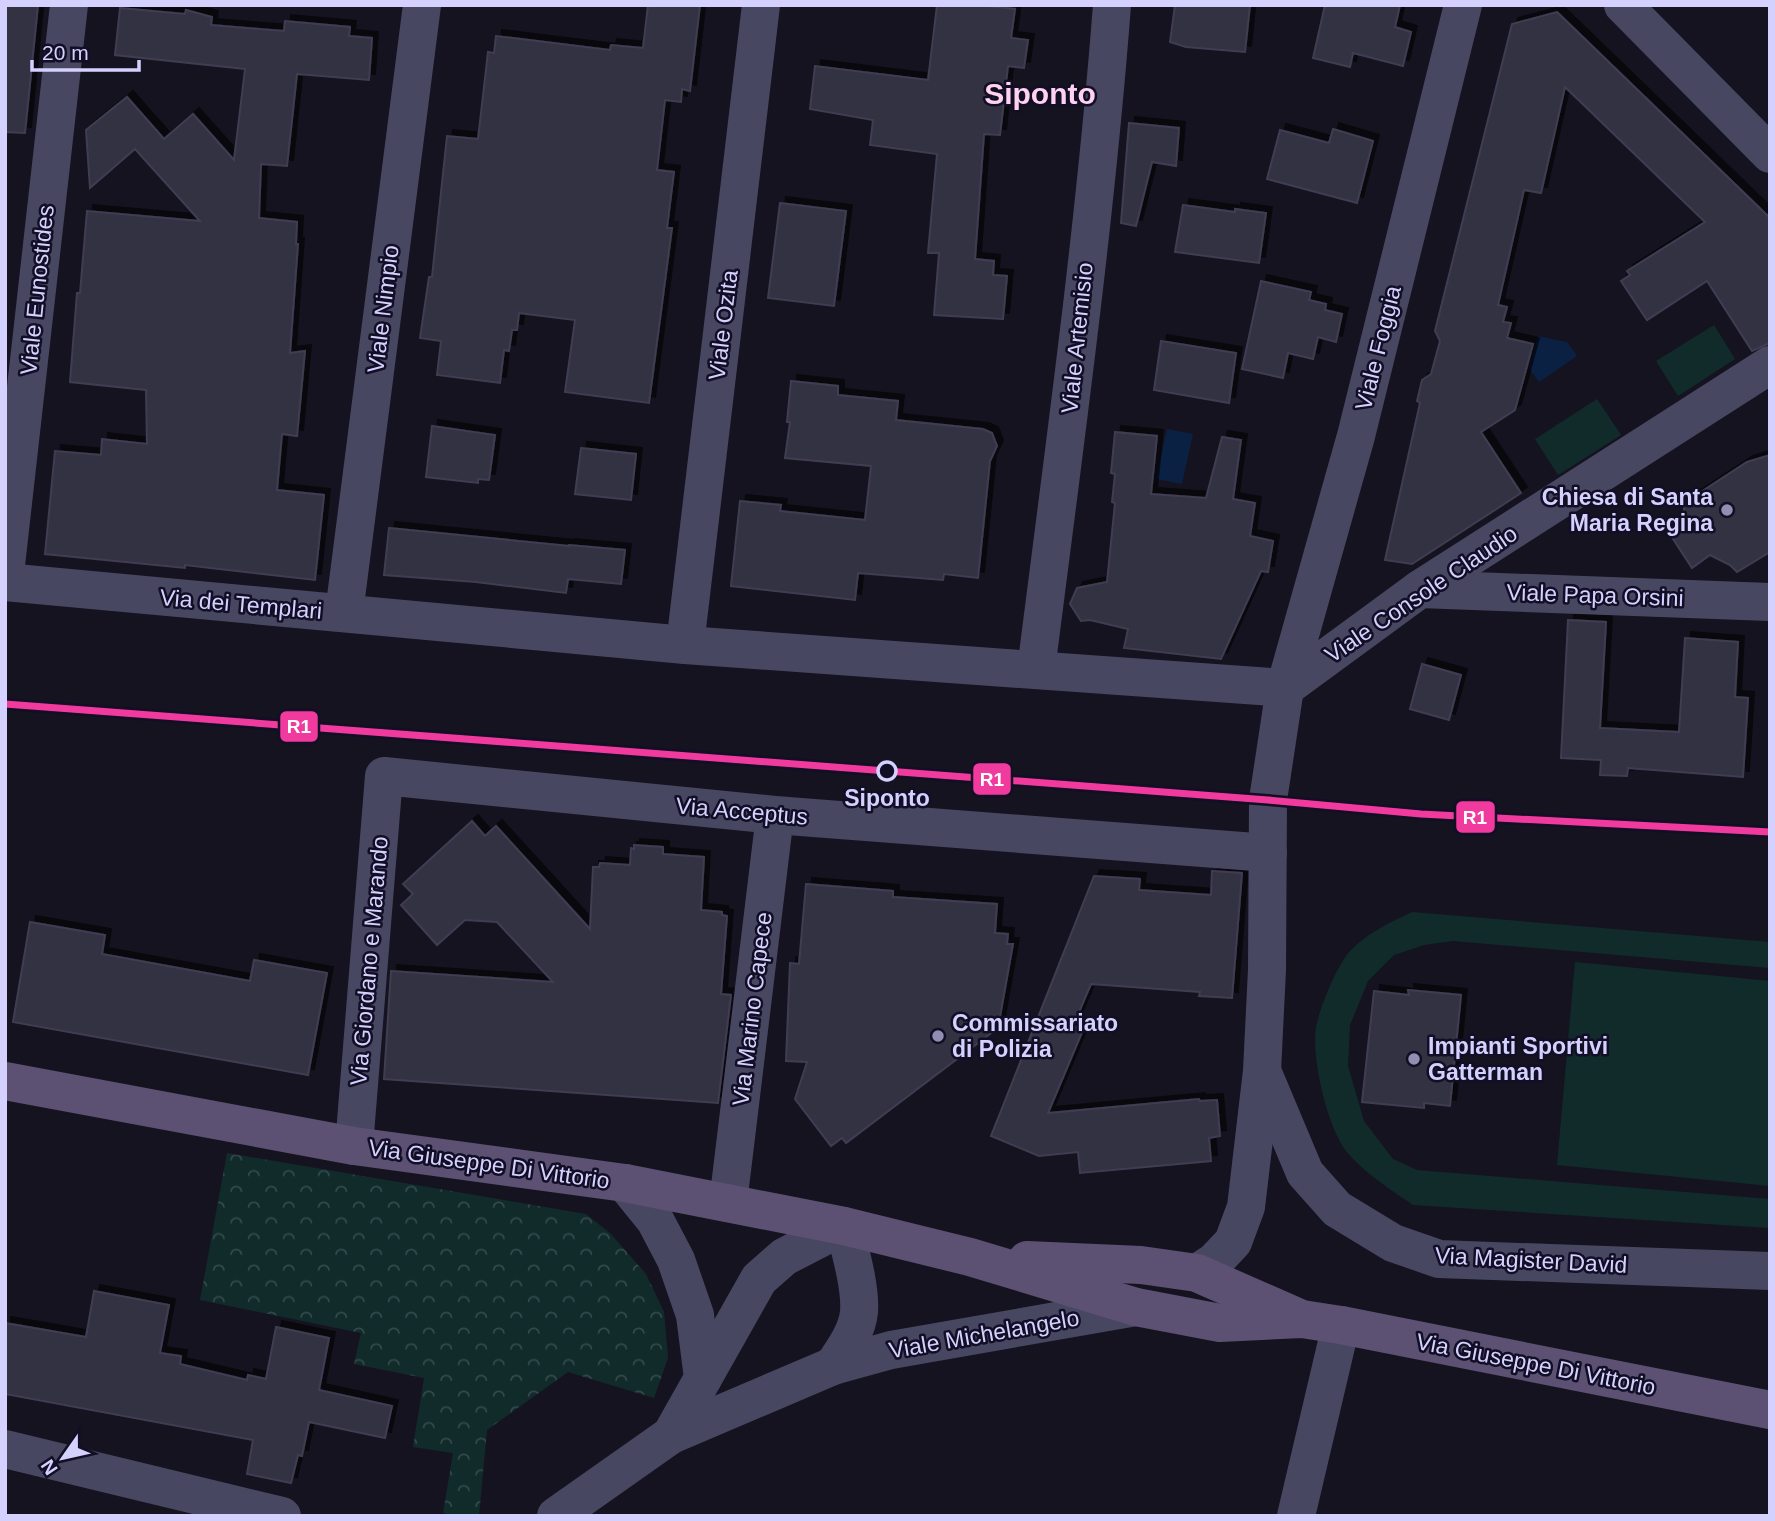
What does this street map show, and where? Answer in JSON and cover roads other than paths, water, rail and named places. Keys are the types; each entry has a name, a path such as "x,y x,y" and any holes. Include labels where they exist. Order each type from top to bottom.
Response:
{"main road":[{"name":"Via Giuseppe Di Vittorio","path":"5,1081 354,1146 625,1183 844,1226 970,1257 1136,1307 1220,1323 1302,1319 1341,1325 1770,1410"},
{"name":"Via Giuseppe Di Vittorio","path":"970,1257 1141,1265 1197,1273 1302,1319"}],"street":[{"name":"Viale Eunostides","path":"5,574 69,5"},
{"name":"Viale Nimpio","path":"344,613 422,5"},
{"name":"Viale Ozita","path":"685,645 761,5"},
{"name":"Viale Artemisio","path":"1036,670 1074,373 1112,5"},
{"name":"Viale Foggia","path":"1268,800 1285,688 1356,436 1463,5"},
{"path":"1623,5 1770,154"},
{"name":"Viale Console Claudio","path":"1285,688 1420,589 1770,365"},
{"name":"Via dei Templari","path":"5,582 685,645 1285,688"},
{"name":"Viale Papa Orsini","path":"1420,589 1770,602"},
{"name":"Via Acceptus","path":"384,776 775,815 1268,853"},
{"name":"Via Giordano e Marando","path":"354,1146 384,776"},
{"name":"Via Magister David","path":"1197,1273 1214,1262 1233,1242 1246,1207 1262,1071 1267,970 1268,800"},
{"name":"Via Marino Capece","path":"728,1203 775,815"},
{"name":"Via Magister David","path":"1262,1071 1305,1173 1337,1209 1393,1243 1439,1259 1770,1271"},
{"path":"625,1183 655,1220 676,1259 695,1315 702,1378"},
{"path":"833,1366 849,1343 859,1313 854,1270 844,1226"},
{"name":"Viale Michelangelo","path":"671,1435 759,1279 784,1257 844,1226"},
{"name":"Viale Michelangelo","path":"556,1516 671,1435 833,1366 891,1350 1136,1307"},
{"path":"1296,1516 1341,1325"},
{"path":"5,1449 282,1516"}],"water":[{"path":"1538,336 1567,342 1577,356 1539,382 1529,368"},
{"path":"1167,429 1193,434 1182,484 1156,479"}],"place":[{"name":"Chiesa di Santa Maria Regina","path":"1727,510"},
{"name":"Siponto","path":"887,771"},
{"name":"Commissariato di Polizia","path":"938,1036"},
{"name":"Impianti Sportivi Gatterman","path":"1414,1059"}],"district":[{"name":"Siponto","path":"1040,93"}]}
